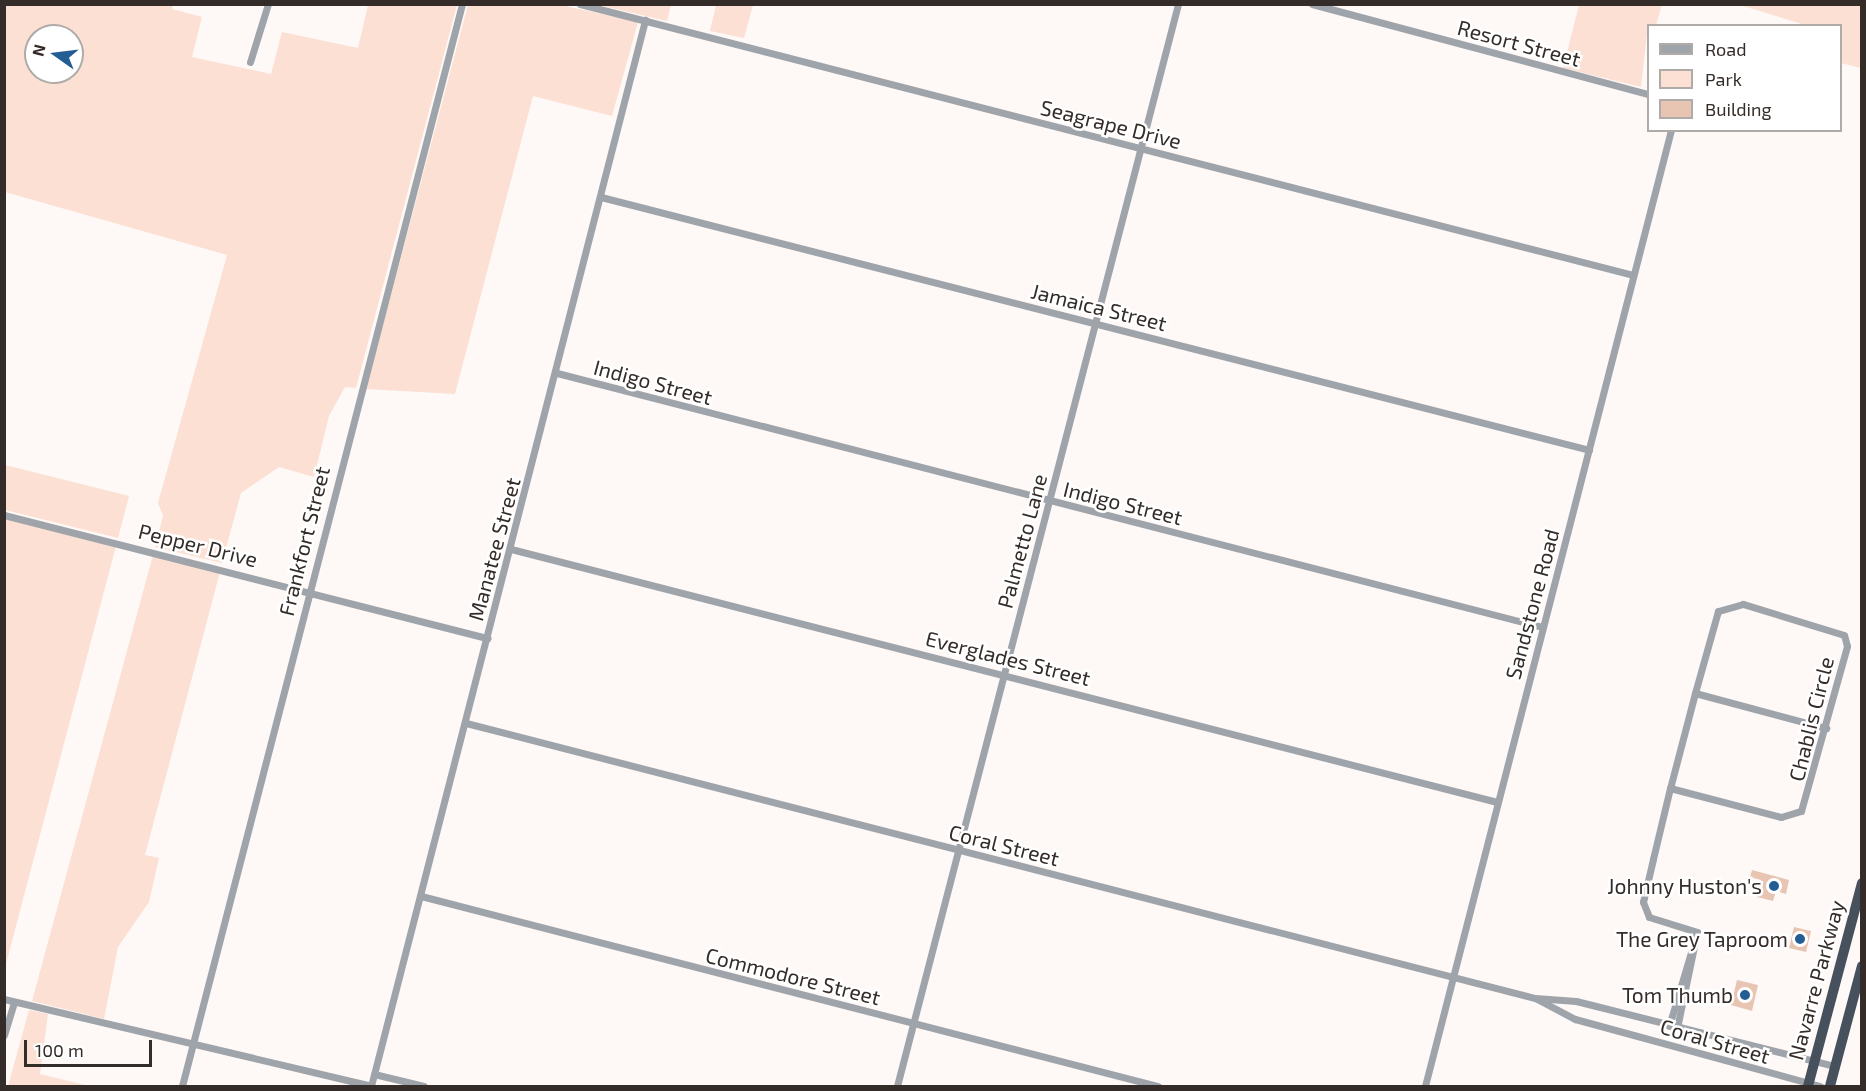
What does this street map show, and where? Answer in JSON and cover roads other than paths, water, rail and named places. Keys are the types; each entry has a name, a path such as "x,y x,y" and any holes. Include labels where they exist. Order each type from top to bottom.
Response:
{"highway":[{"name":"Navarre Parkway","path":"1812,1086 1815,1061 1862,883"},
{"name":"Navarre Parkway","path":"1830,1086 1862,966"}],"street":[{"path":"250,62 268,4"},
{"name":"Frankfort Street","path":"183,1086 309,589 462,4"},
{"name":"Seagrape Drive","path":"580,4 1633,275"},
{"name":"Palmetto Lane","path":"897,1086 1003,674 1051,502 1178,4"},
{"name":"Resort Street","path":"1312,4 1647,94"},
{"name":"Manatee Street","path":"371,1086 557,373 645,20"},
{"name":"Sandstone Road","path":"1425,1086 1670,132"},
{"name":"Jamaica Street","path":"601,198 1589,450"},
{"name":"Indigo Street","path":"557,373 1542,627"},
{"name":"Pepper Drive","path":"4,515 309,589 488,638"},
{"name":"Everglades Street","path":"511,549 1497,802"},
{"name":"Chablis Circle","path":"1670,788 1792,816 1806,805 1847,646 1844,635 1743,604 1718,611 1670,788 1644,906 1660,922 1697,932"},
{"path":"1695,693 1826,728"},
{"name":"Coral Street","path":"466,723 1535,998 1576,1001 1677,1029 1835,1066"},
{"name":"Commodore Street","path":"421,896 1158,1086"},
{"path":"1669,1026 1697,932"},
{"path":"1677,1029 1697,932"},
{"name":"Coral Street","path":"1535,998 1575,1018 1812,1086"},
{"path":"4,999 371,1086"},
{"path":"4,1035 14,1002"},
{"path":"374,1074 424,1086"}],"place":[{"name":"Johnny Huston's","path":"1774,886"},
{"name":"The Grey Taproom","path":"1800,939"},
{"name":"Tom Thumb","path":"1745,995"}]}
